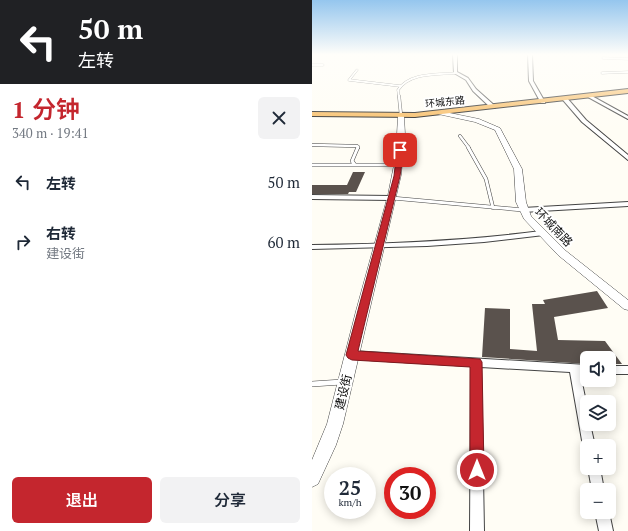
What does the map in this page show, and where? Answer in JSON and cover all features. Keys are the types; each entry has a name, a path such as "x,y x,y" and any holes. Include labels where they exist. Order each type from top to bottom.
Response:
{"highway":[{"name":"环城东路","path":"312,114 401,115 543,102 628,91"}],"street":[{"path":"467,80 474,90 493,107"},
{"path":"531,80 543,102"},
{"path":"590,96 628,118"},
{"path":"565,99 581,118 628,158"},
{"name":"环城南路","path":"440,112 477,120 498,129 518,169 523,210 541,233 562,253 628,306"},
{"name":"建设街","path":"312,478 328,445 391,198 398,165 402,135 401,115"},
{"path":"312,197 391,198"},
{"path":"523,210 628,204"},
{"path":"312,247 379,246 456,242 541,233"},
{"path":"352,355 580,368"},
{"path":"476,362 477,531"},
{"path":"574,368 588,439"},
{"path":"616,370 628,370"},
{"path":"603,519 606,531"}],"lane":[{"path":"349,80 400,86"},
{"path":"401,115 398,90 400,86 409,80"},
{"path":"460,136 482,168 489,184 493,208"},
{"path":"312,145 357,146 358,148 352,161 355,165"},
{"path":"312,165 398,165"},
{"path":"391,198 523,210"},
{"path":"312,384 345,382"}],"building":[{"path":"353,172 365,172 356,192 349,192 348,194 312,194 312,185 347,185"},
{"path":"597,291 608,308 554,317 558,340 605,341 612,351 580,351 580,364 482,357 485,308 510,309 510,349 537,351 532,304 545,304 543,300"},
{"path":"616,356 622,364 616,364"}],"route":[{"path":"400,150 397,176 352,355 476,362 477,470"}]}
